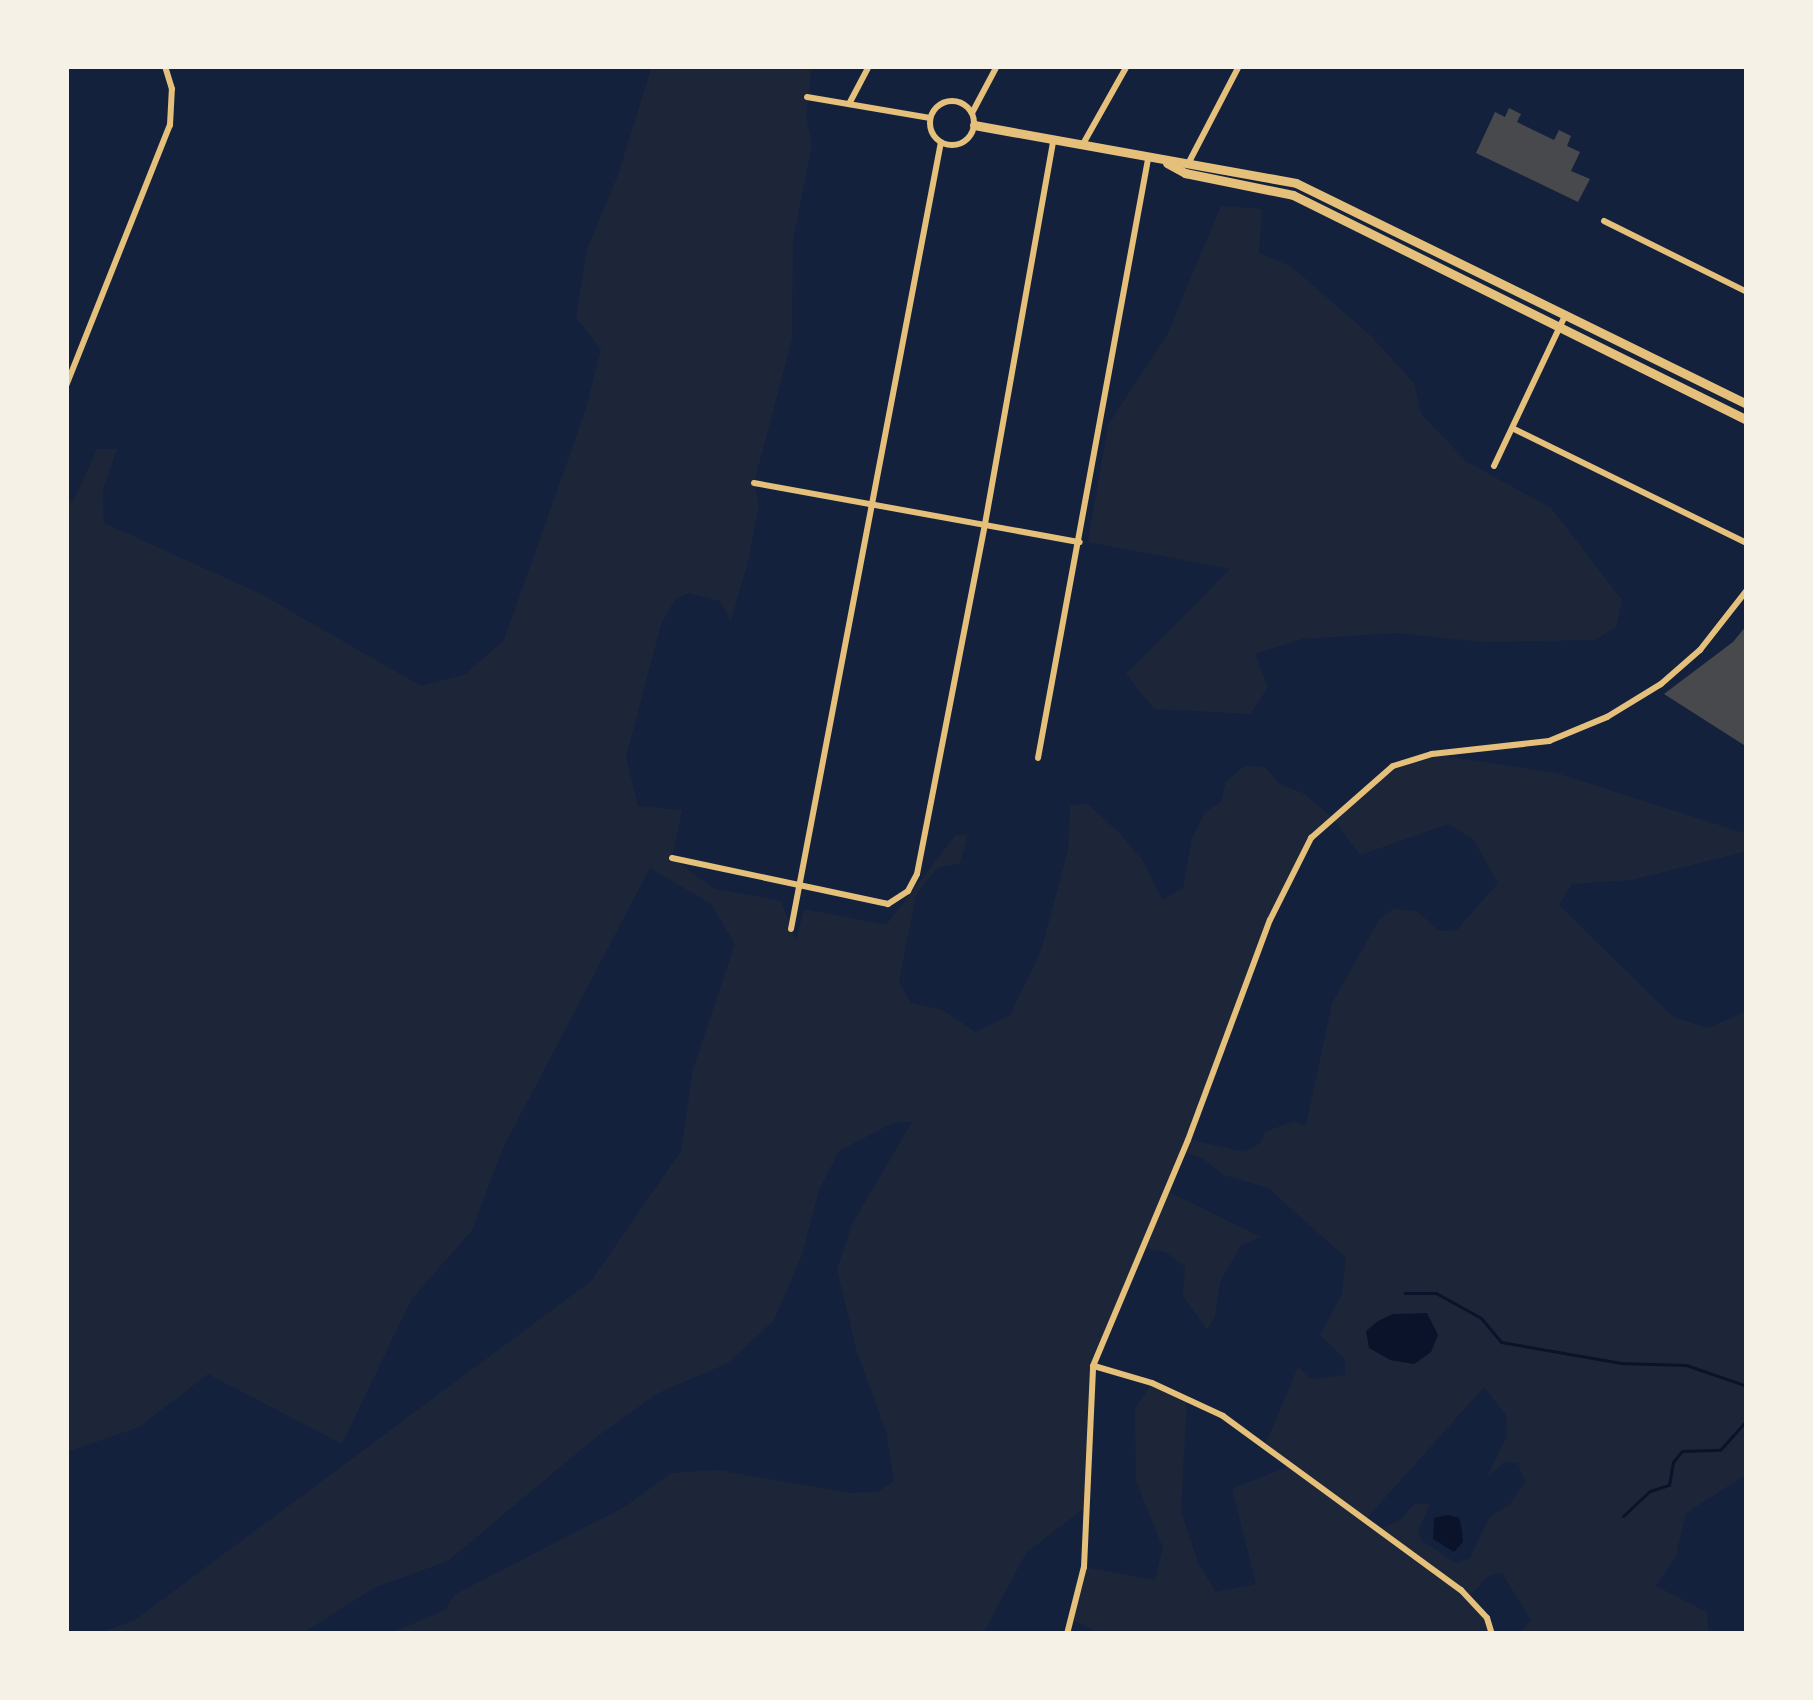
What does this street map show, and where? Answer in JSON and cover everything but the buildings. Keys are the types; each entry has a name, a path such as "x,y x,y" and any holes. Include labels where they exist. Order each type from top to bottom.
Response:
{"street":[{"path":"66,386 170,125 172,89 165,66"},
{"path":"849,104 869,66"},
{"path":"941,142 966,140 998,66"},
{"path":"1082,147 1127,66"},
{"path":"1187,167 1238,66"},
{"path":"807,97 930,118"},
{"path":"930,118 949,100 973,119 1053,142 1187,167 1293,195 1747,420"},
{"path":"930,118 932,132 941,142"},
{"path":"791,928 941,142"},
{"path":"672,858 888,904 908,891 916,874 985,524 1053,142"},
{"path":"1038,758 1148,160"},
{"path":"1187,167 1273,175 1747,404"},
{"path":"1365,230 1370,219"},
{"path":"1604,221 1747,292"},
{"path":"1496,295 1502,282"},
{"path":"1494,466 1566,314"},
{"path":"1594,344 1600,331"},
{"path":"1514,429 1747,543"},
{"path":"754,483 1080,542"},
{"path":"1067,1634 1084,1567 1093,1366 1188,1140 1270,920 1311,838 1393,766 1432,754 1549,741 1606,717 1661,684 1739,605 1747,590"},
{"path":"1093,1366 1153,1383 1223,1415 1461,1590 1487,1618 1492,1634"}],"shaded area":[{"path":"652,66 812,66 806,116 812,144 793,240 792,339 754,483 759,504 747,566 731,620 720,601 689,593 675,599 661,625 626,757 638,806 682,810 672,858 713,888 781,901 796,940 804,909 886,925 955,836 968,834 960,863 937,868 916,895 899,981 911,1003 942,1010 976,1032 1010,1015 1041,951 1068,850 1070,806 1087,803 1120,834 1143,861 1162,900 1183,888 1192,838 1205,812 1221,802 1226,781 1246,765 1266,768 1279,784 1303,793 1332,817 1393,766 1432,754 1556,773 1747,834 1747,851 1631,880 1572,884 1559,905 1673,1017 1708,1028 1747,1011 1747,1474 1686,1513 1676,1556 1656,1586 1707,1612 1709,1634 1519,1634 1531,1620 1502,1573 1488,1576 1468,1598 1487,1618 1492,1634 1101,1634 1073,1620 1084,1567 1155,1580 1163,1548 1136,1481 1135,1409 1152,1383 1187,1399 1181,1512 1199,1565 1216,1592 1256,1584 1232,1489 1292,1465 1265,1445 1298,1367 1310,1379 1345,1375 1345,1359 1320,1335 1342,1294 1346,1258 1268,1188 1224,1175 1202,1158 1183,1152 1167,1191 1261,1237 1241,1245 1220,1282 1215,1317 1207,1330 1183,1296 1185,1267 1166,1252 1141,1248 1093,1366 1087,1506 1026,1553 983,1634 388,1634 445,1610 454,1595 626,1506 671,1473 717,1470 850,1493 877,1492 894,1481 886,1431 857,1352 837,1270 852,1224 912,1122 893,1123 839,1151 819,1190 802,1255 774,1320 728,1363 658,1393 595,1438 448,1561 376,1587 301,1634 96,1634 135,1620 591,1281 681,1151 693,1069 735,944 711,904 650,868 503,1148 472,1230 411,1300 342,1444 208,1374 139,1427 66,1452 66,502 74,500 97,449 117,449 103,490 104,523 259,593 421,686 464,675 504,640 586,409 601,349 576,318 587,249 618,175","holes":["1332,817 1360,855 1449,824 1473,839 1498,883 1457,930 1439,931 1417,911 1393,909 1379,920 1332,1003 1306,1126 1294,1121 1265,1132 1261,1143 1244,1152 1188,1139 1290,876 1311,838","1393,1314 1409,1316 1437,1335 1431,1352 1414,1364","1484,1387 1506,1415 1507,1436 1487,1477 1505,1462 1518,1463 1525,1482 1510,1504 1489,1518 1470,1558 1456,1563 1421,1540 1418,1530 1430,1504 1414,1504 1401,1520 1381,1528 1367,1518"]},
{"path":"1221,206 1262,209 1259,253 1292,267 1371,336 1414,383 1421,414 1467,462 1551,508 1622,600 1616,627 1595,640 1482,642 1397,633 1302,639 1255,654 1268,687 1250,714 1154,709 1126,674 1230,569 1088,542 1108,425 1167,335"},
{"path":"1427,1313 1438,1335 1431,1352 1414,1364 1390,1360 1369,1348 1366,1331 1378,1321 1393,1314"},
{"path":"1434,1518 1459,1518 1462,1530 1463,1542 1454,1552 1433,1539"}],"waterway":[{"path":"1405,1293 1436,1293 1481,1318 1501,1342 1621,1363 1686,1365 1747,1386"},
{"path":"1623,1516 1650,1491 1669,1485 1673,1462 1682,1451 1720,1450 1747,1420"}]}
